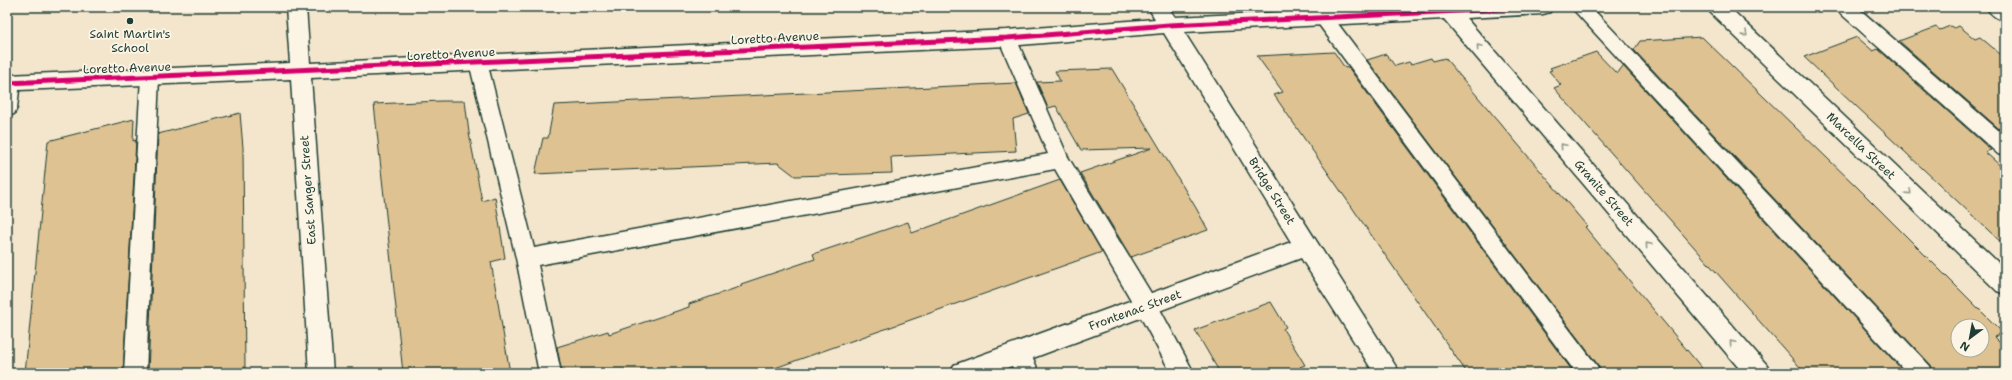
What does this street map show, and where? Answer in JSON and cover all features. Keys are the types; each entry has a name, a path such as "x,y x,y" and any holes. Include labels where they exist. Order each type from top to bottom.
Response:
{"street":[{"name":"East Sanger Street","path":"296,7 321,373"},
{"name":"Bridge Street","path":"1158,7 1306,246 1388,373"},
{"name":"Loretto Avenue","path":"9,83 1007,38 1169,25 1323,17 1450,13 1543,7"},
{"name":"Marcella Street","path":"1717,7 2005,284"},
{"path":"1996,7 2005,14"},
{"name":"Granite Street","path":"1450,13 1758,373"},
{"path":"7,108 9,83"},
{"name":"Frontenac Street","path":"963,373 1022,363 1146,305 1306,246"}],"lane":[{"path":"1580,7 1922,373"},
{"path":"1845,7 2005,148"},
{"path":"1323,17 1589,373"},
{"path":"1007,38 1060,160 1146,305 1183,373"},
{"path":"478,62 526,258 550,373"},
{"path":"135,373 150,77"},
{"path":"526,258 1060,160"}],"building":[{"path":"1950,26 1954,28 1959,26 1975,39 1980,37 2005,58 2005,134 1899,41 1936,27 1940,30"},
{"path":"1702,37 1857,187 1988,318 1950,318 1950,358 1990,358 1990,320 2003,333 1994,337 2005,348 2005,373 1934,373 1931,365 1634,50 1640,41"},
{"path":"1857,37 1873,51 1878,49 1991,150 1985,152 2005,170 2005,246 1804,57"},
{"path":"1334,52 1345,68 1348,67 1574,373 1467,373 1274,95 1283,92 1257,56"},
{"path":"1596,52 1617,74 1623,66 1905,373 1805,373 1554,88 1561,85 1549,71 1552,70 1550,68"},
{"path":"1386,54 1395,66 1409,62 1411,64 1431,58 1433,61 1445,58 1587,226 1585,227 1706,373 1601,373 1598,365 1367,60"},
{"path":"1112,69 1208,230 1131,257 1080,173 1152,148 1081,150 1056,106 1048,108 1037,82 1060,81 1055,71"},
{"path":"1016,83 1029,114 1013,119 1016,151 891,157 892,173 795,176 778,163 535,174 543,138 548,138 554,105"},
{"path":"465,101 469,133 482,201 495,197 505,258 491,262 510,373 403,373 374,104"},
{"path":"240,113 243,148 245,373 148,373 158,134"},
{"path":"134,119 133,141 136,140 123,373 25,373 48,141"},
{"path":"1060,180 1102,252 761,373 562,373 557,347 608,331 609,334 689,307 689,304 742,286 741,284 815,259 813,254 908,222 912,233"},
{"path":"1271,302 1286,327 1283,329 1305,365 1300,367 1303,373 1220,373 1195,330"}],"cycle path":[{"path":"7,83 1007,38 1169,25 1543,7"}],"place":[{"name":"Saint Martin's School","path":"130,21"}]}
